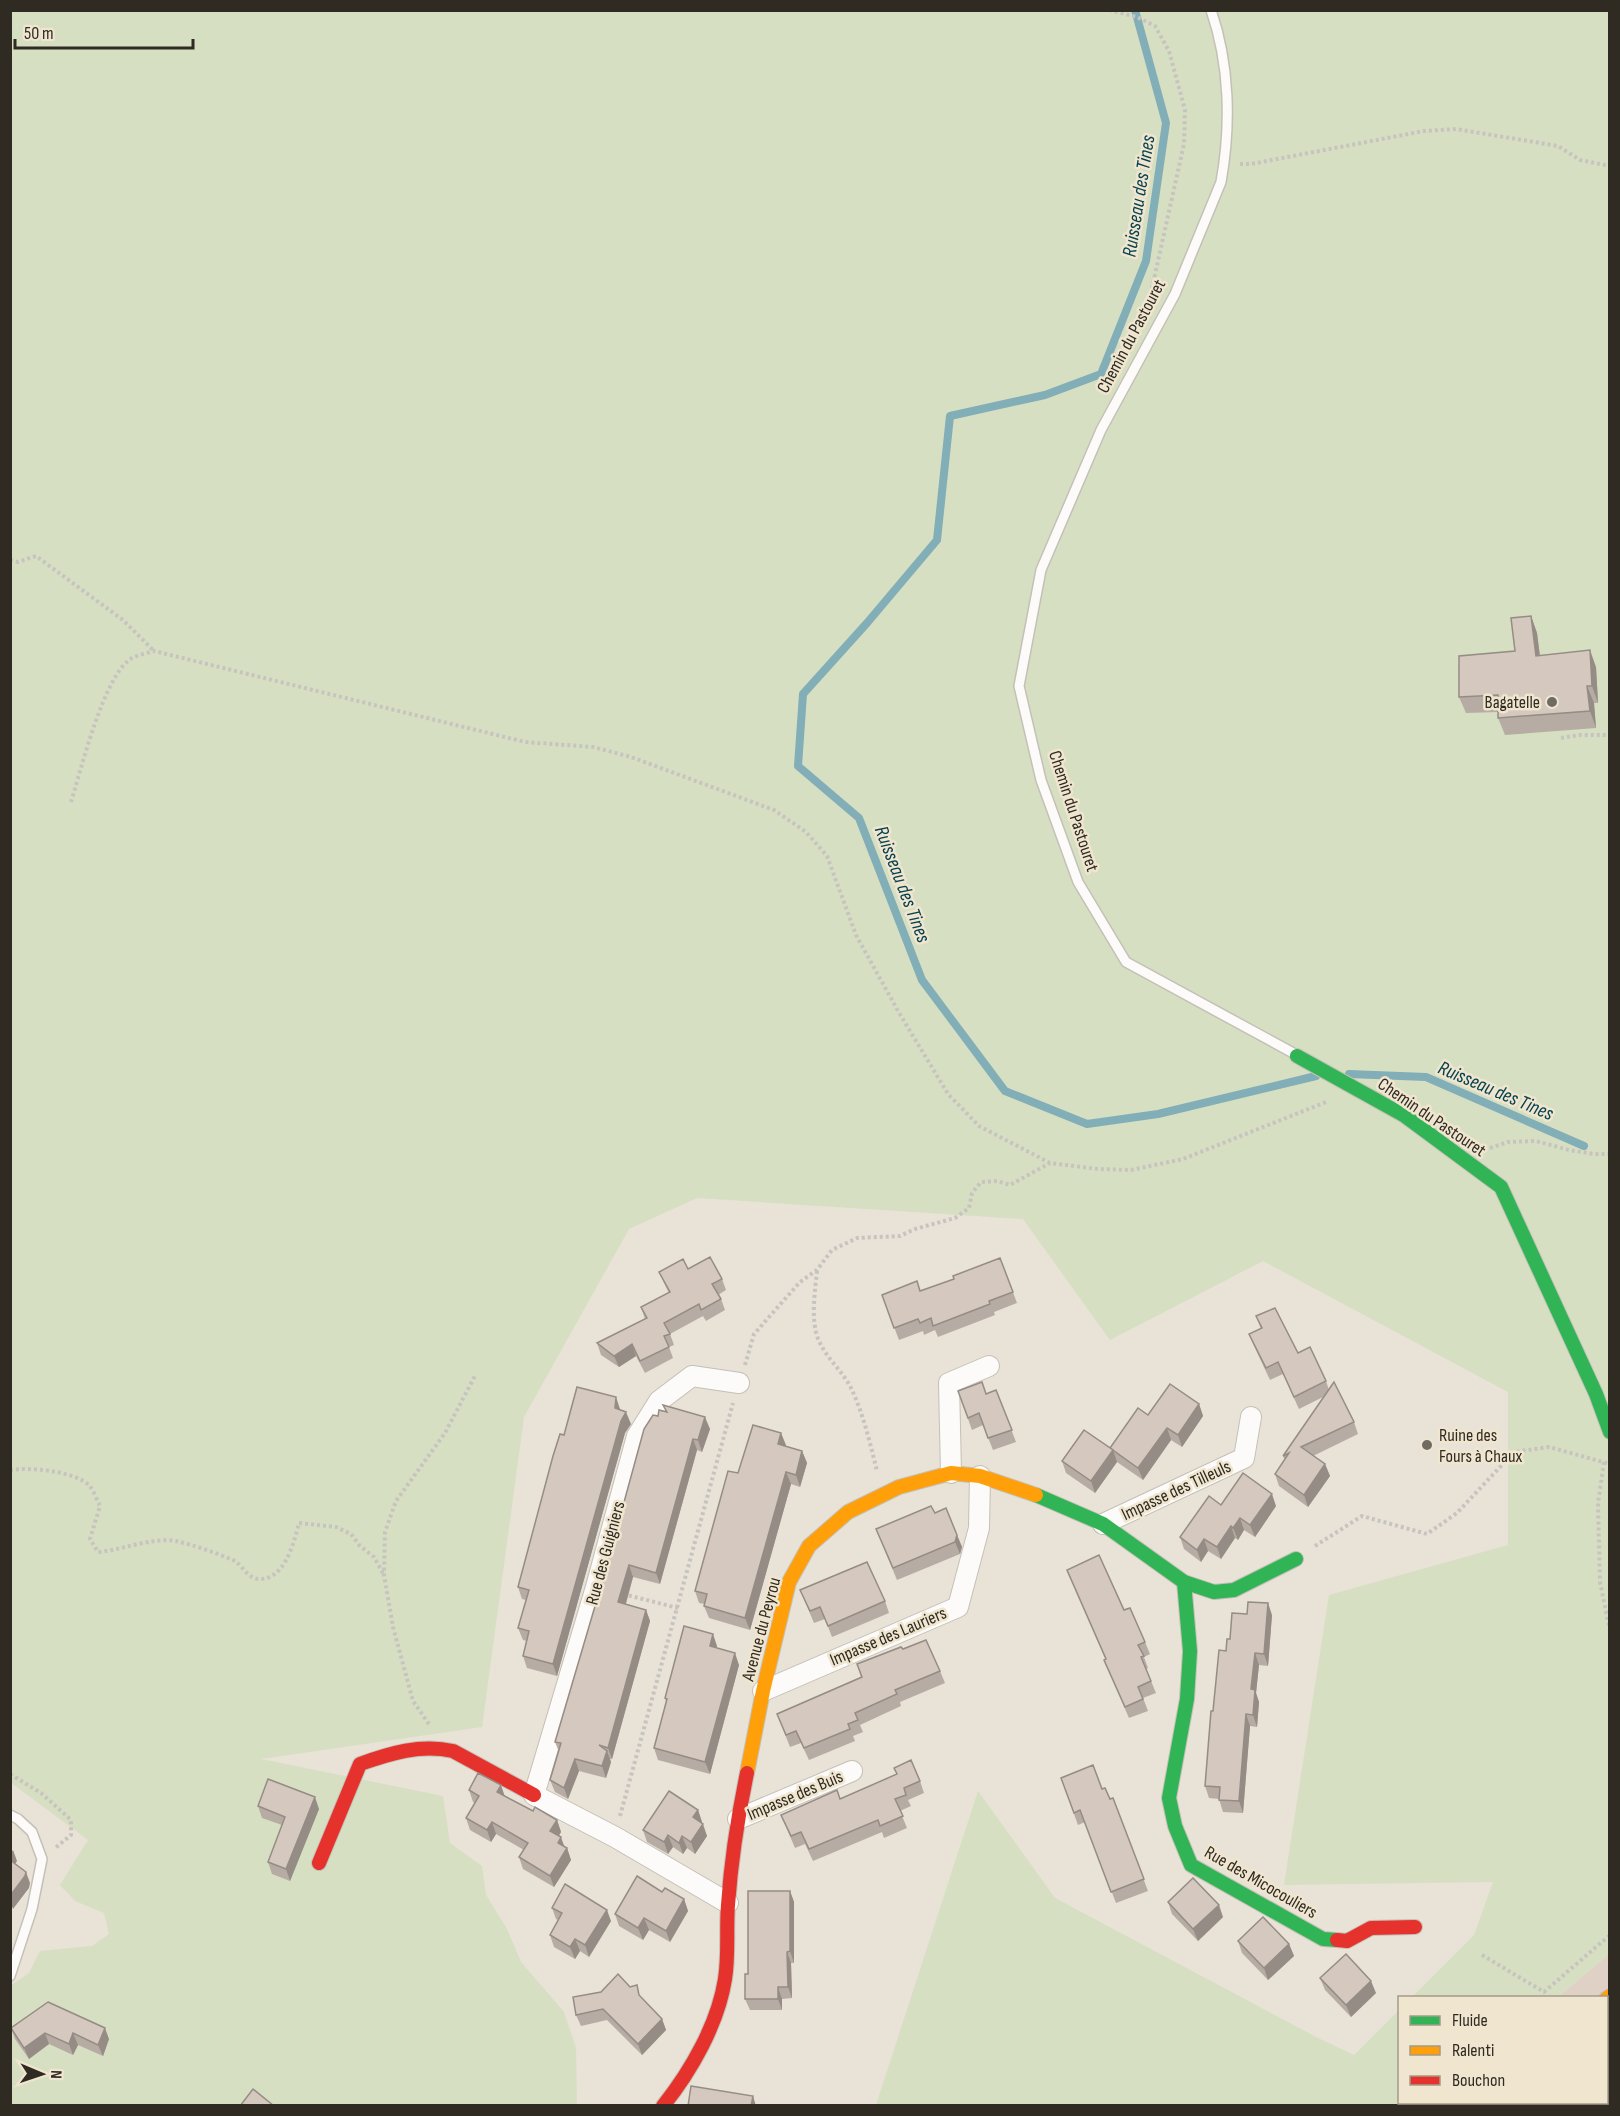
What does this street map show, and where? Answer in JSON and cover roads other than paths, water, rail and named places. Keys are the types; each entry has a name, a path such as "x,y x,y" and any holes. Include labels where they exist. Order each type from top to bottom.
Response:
{"street":[{"name":"Chemin du Pastouret","path":"1297,1056 1405,1116 1502,1187 1608,1425"},
{"path":"951,1473 949,1383 988,1366"},
{"name":"Rue des Guigniers","path":"534,1795 596,1587 637,1436 659,1401 692,1376 739,1383"},
{"name":"Impasse des Tilleuls","path":"1103,1524 1244,1458 1251,1417"},
{"name":"Avenue du Peyrou","path":"663,2106 685,2078 710,2029 725,1979 728,1903 738,1819 763,1691 789,1582 809,1546 848,1512 900,1487 951,1473 980,1476 1042,1497 1103,1524 1184,1582 1214,1592 1234,1590 1296,1559"},
{"name":"Impasse des Lauriers","path":"763,1691 958,1607 979,1528 980,1476"},
{"name":"Rue des Micocouliers","path":"1184,1582 1190,1651 1188,1690 1169,1798 1175,1826 1191,1865 1323,1939 1347,1941 1371,1928 1415,1927"},
{"path":"319,1863 360,1764 385,1755 423,1747 440,1748 453,1751 615,1837 728,1903"},
{"name":"Impasse des Buis","path":"738,1819 852,1771"}],"lane":[{"name":"Chemin du Pastouret","path":"1211,10 1218,30 1229,100 1221,182 1175,294 1101,430 1041,570 1019,686 1041,780 1078,882 1126,962 1297,1056"},
{"path":"10,1815 32,1832 42,1859 32,1909 10,1976"}],"waterway":[{"name":"Ruisseau des Tines","path":"1135,10 1166,123 1146,261 1101,374 1045,395 950,416 937,540 803,694 798,766 859,818 922,980 1005,1091 1087,1124 1158,1114 1316,1076"},
{"name":"Ruisseau des Tines","path":"1349,1074 1426,1077 1584,1146"}],"place":[{"name":"Bagatelle","path":"1552,702"},
{"name":"Ruine des Fours à Chaux","path":"1427,1445"}]}
